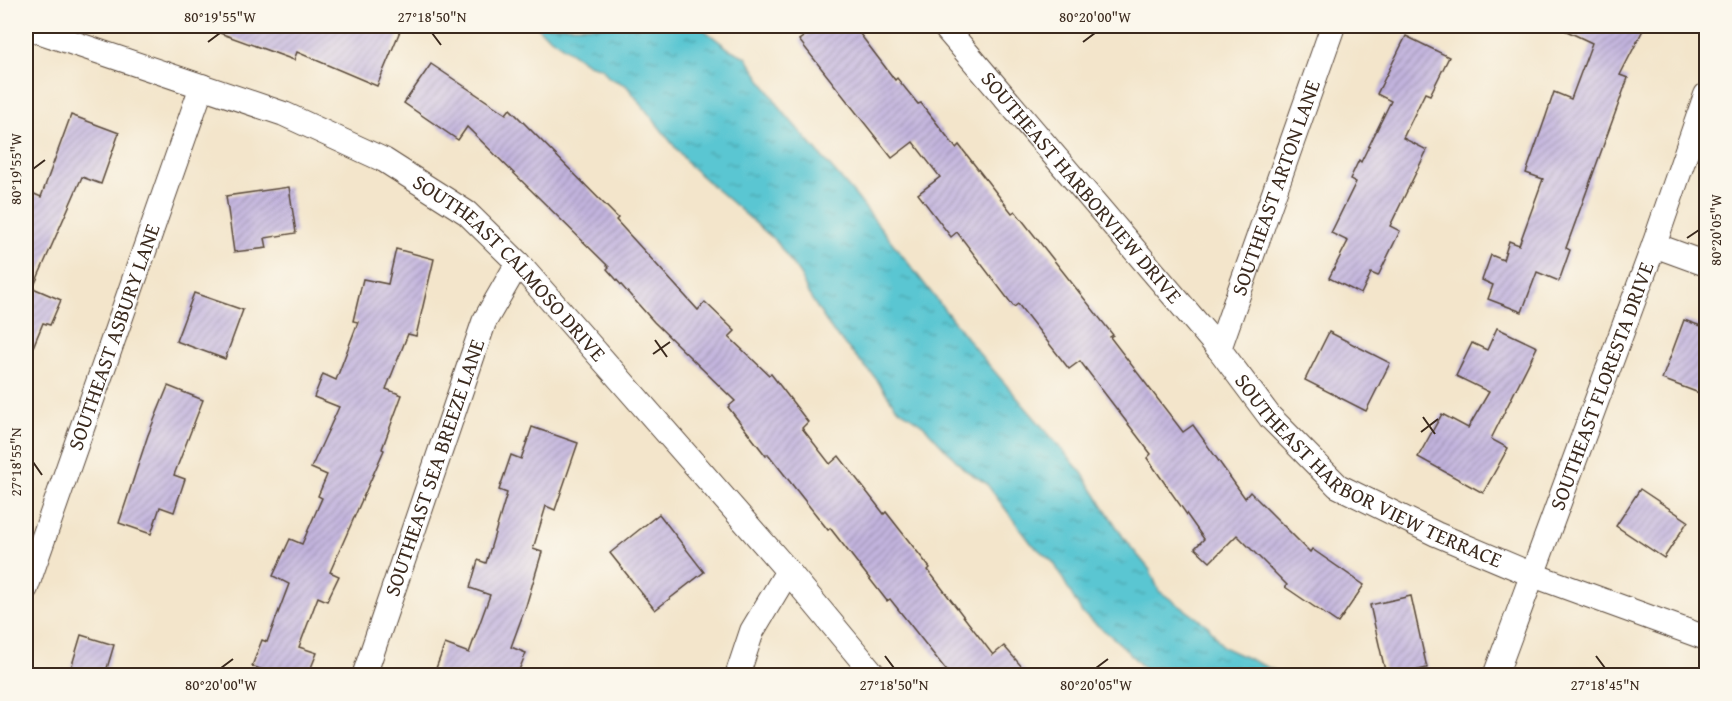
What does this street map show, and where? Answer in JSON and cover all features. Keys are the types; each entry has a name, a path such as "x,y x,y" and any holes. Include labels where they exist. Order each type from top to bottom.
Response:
{"street":[{"name":"SOUTHEAST HARBORVIEW DRIVE","path":"944,26 1220,349"},
{"name":"SOUTHEAST ARTON LANE","path":"1220,349 1333,26"},
{"name":"SOUTHEAST CALMOSO DRIVE","path":"26,27 284,114 384,160 467,213 518,263 788,571 875,675"},
{"name":"SOUTHEAST ASBURY LANE","path":"26,588 202,86"},
{"name":"SOUTHEAST FLORESTA DRIVE","path":"1495,675 1707,95"},
{"path":"1654,245 1707,264"},
{"name":"SOUTHEAST SEA BREEZE LANE","path":"364,675 484,322 518,263"},
{"name":"SOUTHEAST HARBOR VIEW TERRACE","path":"1220,349 1270,417 1338,486 1436,534 1533,575 1707,638"},
{"path":"737,675 752,631 788,571"}],"water":[{"path":"537,26 699,26 729,49 746,57 783,112 855,195 976,350 1082,473 1125,540 1150,570 1159,591 1208,626 1223,647 1284,675 1151,675 1116,640 1082,613 1054,563 1031,543 986,483 965,470 923,425 896,407 874,376 833,332 807,292 801,276 776,241 690,166 626,85 609,78 602,68 588,64"}],"building":[{"path":"207,26 386,26 400,31 377,86 297,52 294,60 206,28"},
{"path":"819,26 854,26 895,80 897,78 918,104 921,103 956,148 959,145 1012,213 1015,211 1113,335 1110,337 1183,432 1193,425 1245,498 1250,492 1310,552 1312,549 1364,585 1338,623 1285,587 1287,585 1237,535 1210,562 1195,548 1204,539 1147,458 1151,454 1080,361 1069,369 1018,304 1014,307 957,232 951,237 918,194 940,177 913,142 892,158 799,40"},
{"path":"1556,26 1645,26 1620,75 1628,78 1566,248 1570,250 1559,281 1537,272 1522,312 1488,299 1493,285 1482,280 1491,255 1503,260 1509,241 1519,245 1543,179 1526,173 1554,92 1571,99 1592,43"},
{"path":"1406,36 1449,57 1430,95 1425,93 1403,138 1427,150 1390,226 1400,231 1378,276 1371,273 1361,294 1329,278 1348,241 1331,233 1356,182 1350,179 1359,160 1361,162 1391,101 1377,94"},
{"path":"431,64 506,114 510,109 618,218 616,220 698,310 705,302 735,331 729,337 769,375 771,374 808,422 802,428 830,464 839,456 930,568 928,570 993,655 1004,646 1029,675 950,675 890,599 887,601 830,528 828,530 768,454 766,456 728,407 735,401 654,322 607,269 609,267 467,127 458,140 404,103"},
{"path":"71,115 119,133 101,184 82,177 33,288 61,300 50,325 43,323 26,364 26,203 30,192 41,197"},
{"path":"289,187 296,233 265,238 267,248 234,252 226,196"},
{"path":"396,249 434,259 416,336 408,334 386,389 402,395 382,449 384,450 330,572 339,576 327,601 318,597 299,647 317,653 308,675 276,675 252,666 262,640 267,642 289,584 273,576 290,539 302,544 322,498 318,496 327,475 311,468 339,407 314,397 323,374 336,380 358,322 353,321 363,279 388,284"},
{"path":"194,293 243,310 225,359 176,341"},
{"path":"1684,320 1707,328 1707,373 1699,393 1662,379"},
{"path":"1497,328 1537,347 1491,439 1508,448 1483,493 1418,457 1442,414 1468,428 1489,392 1456,376 1472,343 1487,350"},
{"path":"1329,332 1390,363 1366,411 1305,380"},
{"path":"168,386 203,400 174,475 185,479 174,512 160,507 151,534 119,523 148,435"},
{"path":"532,427 578,443 555,510 546,506 533,549 542,552 511,647 526,653 517,675 446,675 435,671 445,644 469,653 490,595 470,588 478,560 486,563 507,493 499,490 511,455 521,459"},
{"path":"1640,489 1688,521 1664,558 1616,526"},
{"path":"659,514 704,572 655,610 610,553"},
{"path":"1411,596 1427,668 1397,675 1386,675 1370,605"},
{"path":"81,635 114,645 105,675 69,675"}]}
